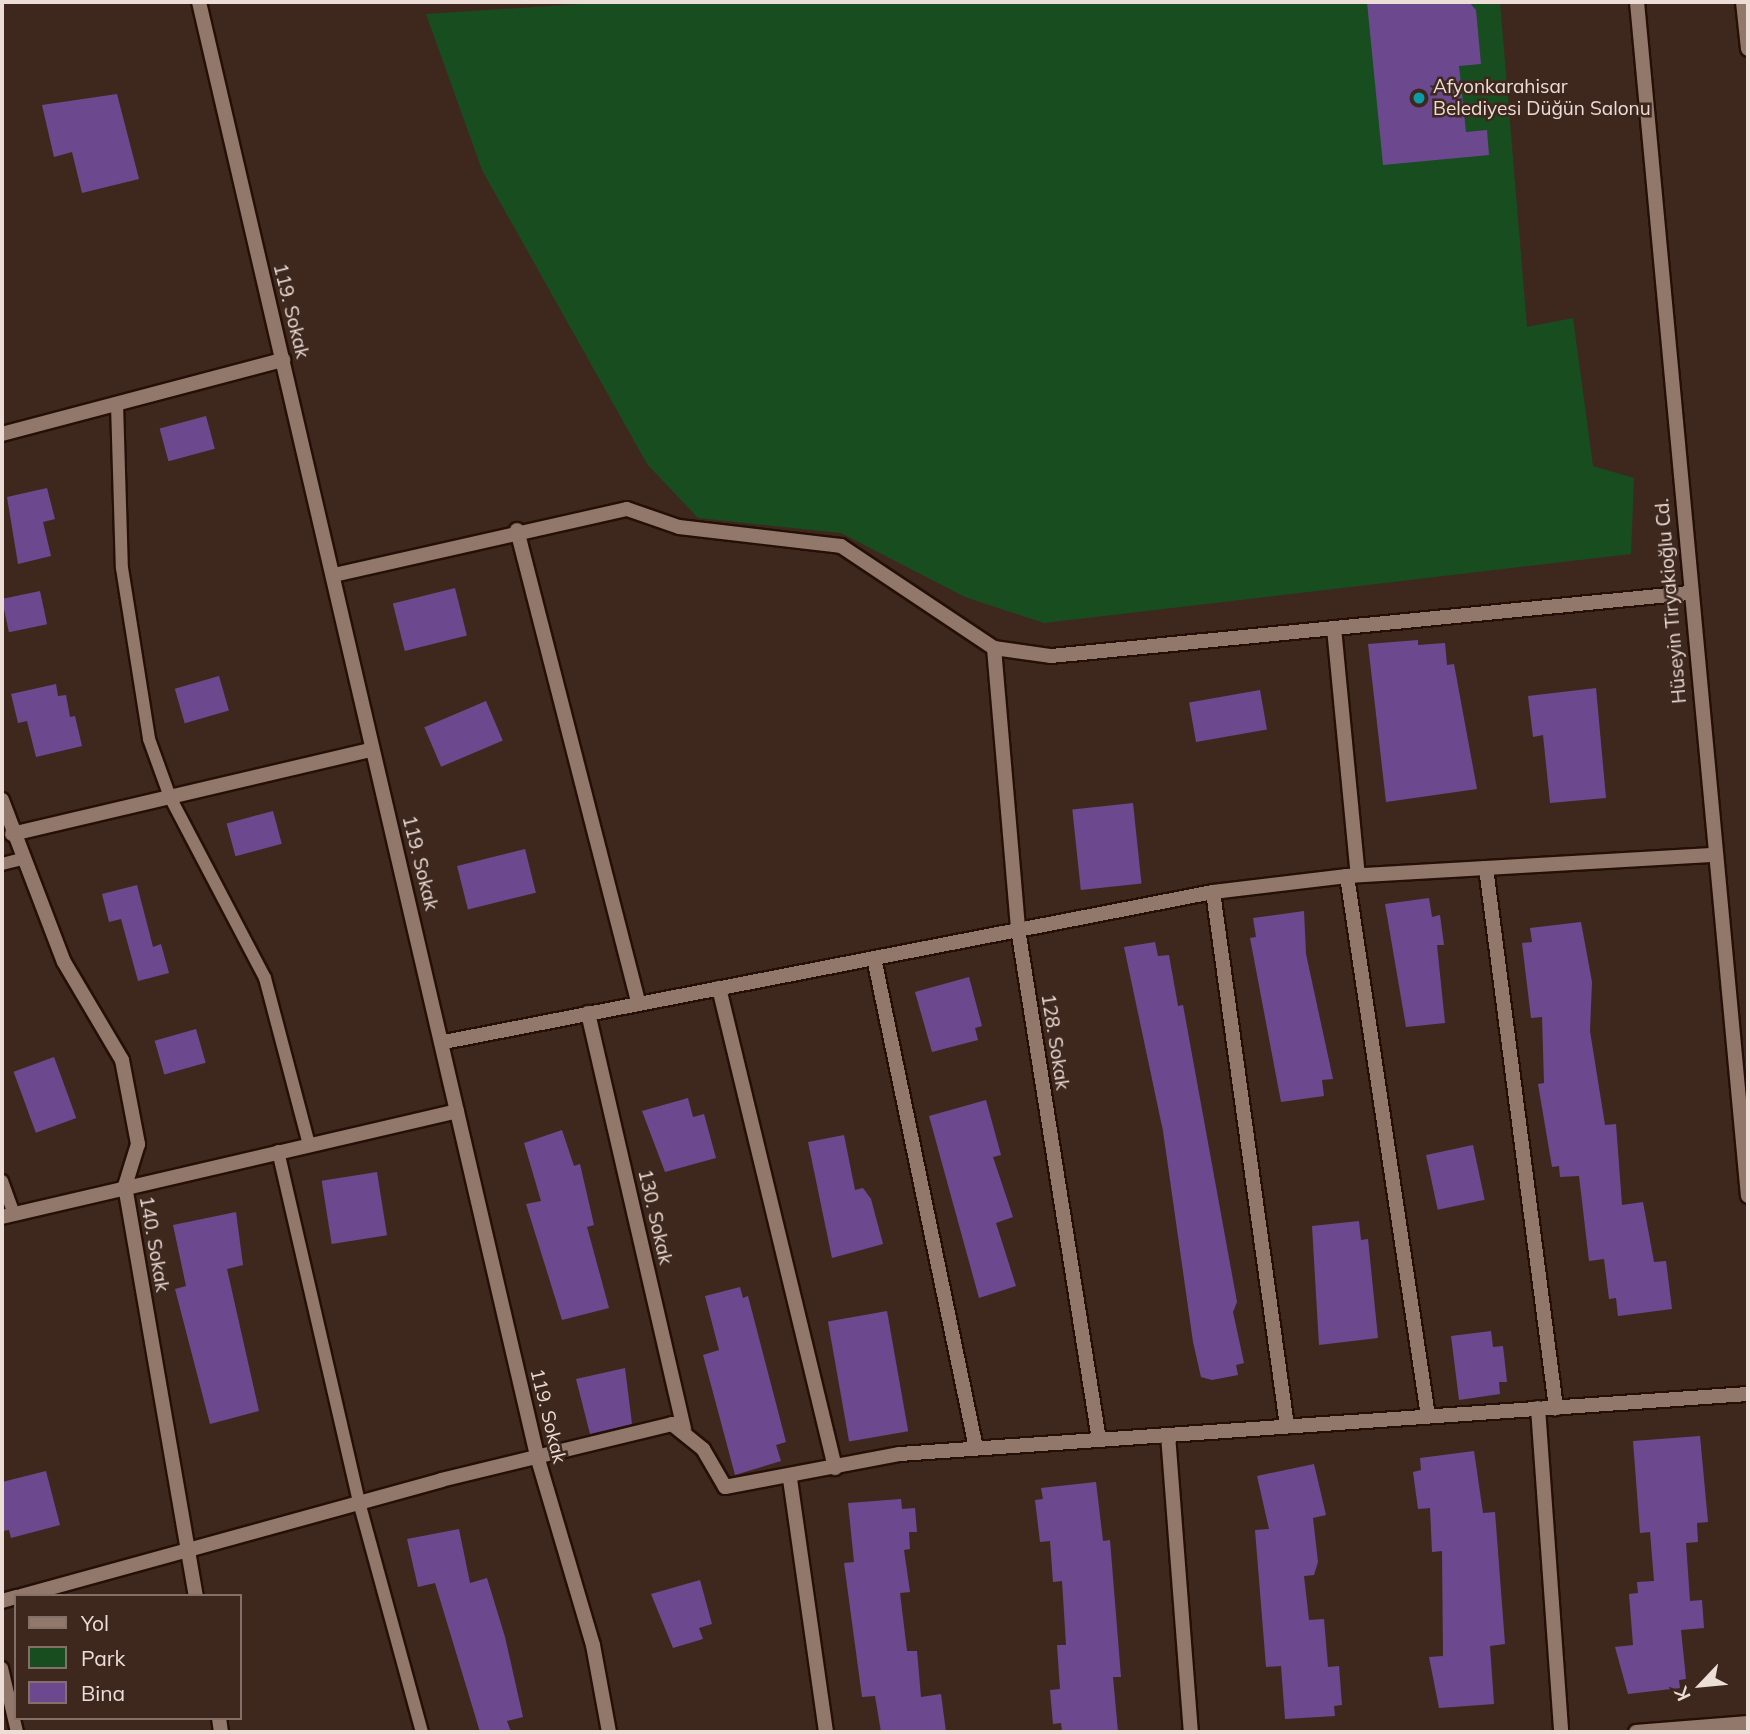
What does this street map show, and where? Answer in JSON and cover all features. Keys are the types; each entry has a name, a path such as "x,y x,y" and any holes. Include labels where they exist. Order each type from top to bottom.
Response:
{"street":[{"name":"119. Sokak","path":"199,2 334,575 371,750 444,1042 457,1111 537,1456 593,1645 609,1732"},
{"name":"Hüseyin Tiryakioğlu Cd.","path":"1637,2 1689,593 1748,1196"},
{"path":"1743,2 1748,49"},
{"path":"2,434 283,360"},
{"path":"334,575 517,530 626,509 679,527 841,546 994,648 1051,656 1689,593"},
{"path":"517,530 639,1003"},
{"path":"1334,628 1352,875 1428,1416"},
{"name":"128. Sokak","path":"994,648 1018,929 1099,1440"},
{"path":"12,834 371,750"},
{"name":"140. Sokak","path":"2,800 12,834 64,962 122,1060 138,1144 125,1186 196,1594"},
{"path":"444,1042 1213,892 1352,875 1715,855"},
{"path":"1486,868 1556,1408"},
{"path":"1213,892 1286,1426"},
{"path":"874,958 976,1448"},
{"path":"719,988 835,1468"},
{"name":"130. Sokak","path":"588,1013 684,1429"},
{"path":"8,1215 457,1111"},
{"path":"29,1594 359,1502 672,1424 684,1429 725,1487 790,1479 900,1454 1748,1394"},
{"path":"1538,1409 1561,1732"},
{"path":"1168,1435 1191,1732"},
{"path":"790,1479 826,1732"},
{"path":"1636,1732 1748,1723"}],"lane":[{"path":"117,404 122,568 149,739 170,797 265,978 309,1144"},
{"path":"2,864 22,859"},
{"path":"278,1151 359,1502 422,1732"},
{"path":"2,1181 8,1215"},
{"path":"2,1668 14,1716"}],"green space":[{"path":"612,2 1500,2 1527,327 1573,318 1593,466 1634,478 1631,554 1044,623 965,597 841,533 698,518 647,464 482,170 426,14"}],"building":[{"name":"Afyonkarahisar Belediyesi Düğün Salonu","path":"1367,2 1469,2 1476,10 1481,64 1459,66 1466,132 1487,130 1489,155 1383,165"},
{"path":"117,94 139,179 82,193 72,152 54,157 42,105"},
{"path":"206,416 215,449 168,461 160,428"},
{"path":"47,488 55,519 43,522 51,556 18,564 7,497"},
{"path":"455,588 467,636 405,651 393,603"},
{"path":"40,591 47,624 9,632 2,599"},
{"path":"1418,640 1418,645 1445,643 1447,665 1454,664 1477,789 1386,802 1368,644"},
{"path":"219,676 229,711 185,723 175,689"},
{"path":"56,684 58,696 66,695 70,717 75,716 82,746 36,757 27,721 18,723 11,694"},
{"path":"1596,688 1606,798 1550,803 1543,735 1533,737 1528,696"},
{"path":"1260,690 1267,729 1196,742 1189,703"},
{"path":"486,701 503,741 441,767 424,727"},
{"path":"1133,803 1141,884 1081,890 1072,809"},
{"path":"273,811 282,844 235,856 227,823"},
{"path":"525,849 536,893 468,910 457,866"},
{"path":"137,885 153,947 161,944 169,973 138,981 121,919 109,922 102,894"},
{"path":"1429,898 1432,917 1440,915 1444,945 1437,945 1445,1023 1406,1027 1385,904"},
{"path":"1304,911 1306,954 1333,1079 1322,1080 1324,1096 1281,1102 1250,938 1256,937 1253,918"},
{"path":"1581,922 1592,982 1590,1031 1605,1125 1616,1124 1622,1205 1643,1202 1654,1262 1666,1261 1672,1309 1618,1316 1616,1298 1609,1299 1604,1259 1589,1261 1579,1176 1560,1177 1559,1166 1552,1167 1538,1084 1544,1083 1542,1017 1531,1018 1522,943 1532,942 1530,928"},
{"path":"1155,942 1158,956 1169,955 1178,1006 1183,1005 1237,1302 1233,1312 1244,1363 1236,1365 1238,1375 1212,1380 1201,1377 1193,1342 1163,1131 1124,947"},
{"path":"969,977 982,1026 975,1028 978,1040 932,1052 915,992"},
{"path":"196,1029 206,1063 164,1074 155,1041"},
{"path":"54,1057 76,1118 36,1133 14,1072"},
{"path":"688,1098 693,1117 704,1114 716,1158 665,1172 642,1111"},
{"path":"986,1100 1001,1155 993,1157 1013,1217 996,1223 1016,1286 979,1298 929,1116"},
{"path":"562,1130 574,1166 580,1164 594,1225 587,1227 609,1308 562,1320 526,1204 541,1201 524,1143"},
{"path":"844,1135 855,1190 863,1188 871,1199 883,1244 832,1258 808,1142"},
{"path":"1473,1145 1485,1200 1438,1210 1426,1155"},
{"path":"377,1172 387,1235 332,1244 322,1181"},
{"path":"236,1212 243,1265 227,1269 259,1411 210,1424 175,1289 186,1286 173,1225"},
{"path":"1359,1221 1361,1240 1368,1239 1378,1338 1319,1345 1312,1226"},
{"path":"740,1287 743,1298 748,1296 786,1442 776,1445 781,1461 735,1475 703,1355 719,1350 705,1296"},
{"path":"887,1311 908,1431 849,1442 828,1321"},
{"path":"1491,1331 1493,1347 1503,1346 1507,1382 1499,1382 1500,1394 1459,1400 1451,1336"},
{"path":"625,1368 632,1424 590,1434 576,1379"},
{"path":"1700,1436 1708,1522 1697,1523 1698,1542 1686,1543 1690,1601 1702,1600 1704,1628 1681,1630 1686,1679 1679,1680 1680,1688 1628,1694 1615,1647 1633,1645 1629,1594 1638,1593 1637,1582 1654,1581 1650,1532 1640,1533 1633,1441"},
{"path":"1474,1451 1483,1513 1495,1512 1505,1644 1490,1646 1494,1704 1439,1708 1429,1657 1443,1656 1442,1551 1432,1552 1430,1508 1418,1509 1413,1472 1421,1470 1420,1458"},
{"path":"1314,1464 1326,1515 1313,1518 1318,1562 1314,1575 1304,1576 1309,1620 1324,1619 1328,1667 1339,1666 1342,1705 1334,1706 1335,1716 1285,1719 1281,1666 1266,1667 1255,1530 1269,1529 1257,1476"},
{"path":"46,1471 60,1525 11,1538 9,1530 2,1531 2,1482"},
{"path":"1096,1482 1103,1541 1110,1540 1121,1677 1113,1677 1118,1732 1062,1732 1061,1723 1053,1724 1050,1690 1060,1689 1057,1645 1066,1645 1062,1581 1053,1582 1050,1541 1040,1542 1035,1500 1043,1499 1041,1488"},
{"path":"901,1499 902,1509 915,1508 917,1532 909,1532 910,1549 904,1550 910,1592 900,1593 907,1651 917,1651 921,1697 941,1694 946,1732 881,1732 875,1696 862,1697 844,1563 854,1562 848,1503"},
{"path":"459,1529 470,1583 487,1578 505,1637 523,1717 507,1721 511,1732 480,1732 435,1583 418,1587 407,1539"},
{"path":"700,1580 712,1624 699,1628 703,1639 673,1648 651,1594"}],"place":[{"name":"Afyonkarahisar Belediyesi Düğün Salonu","path":"1419,98"}]}
